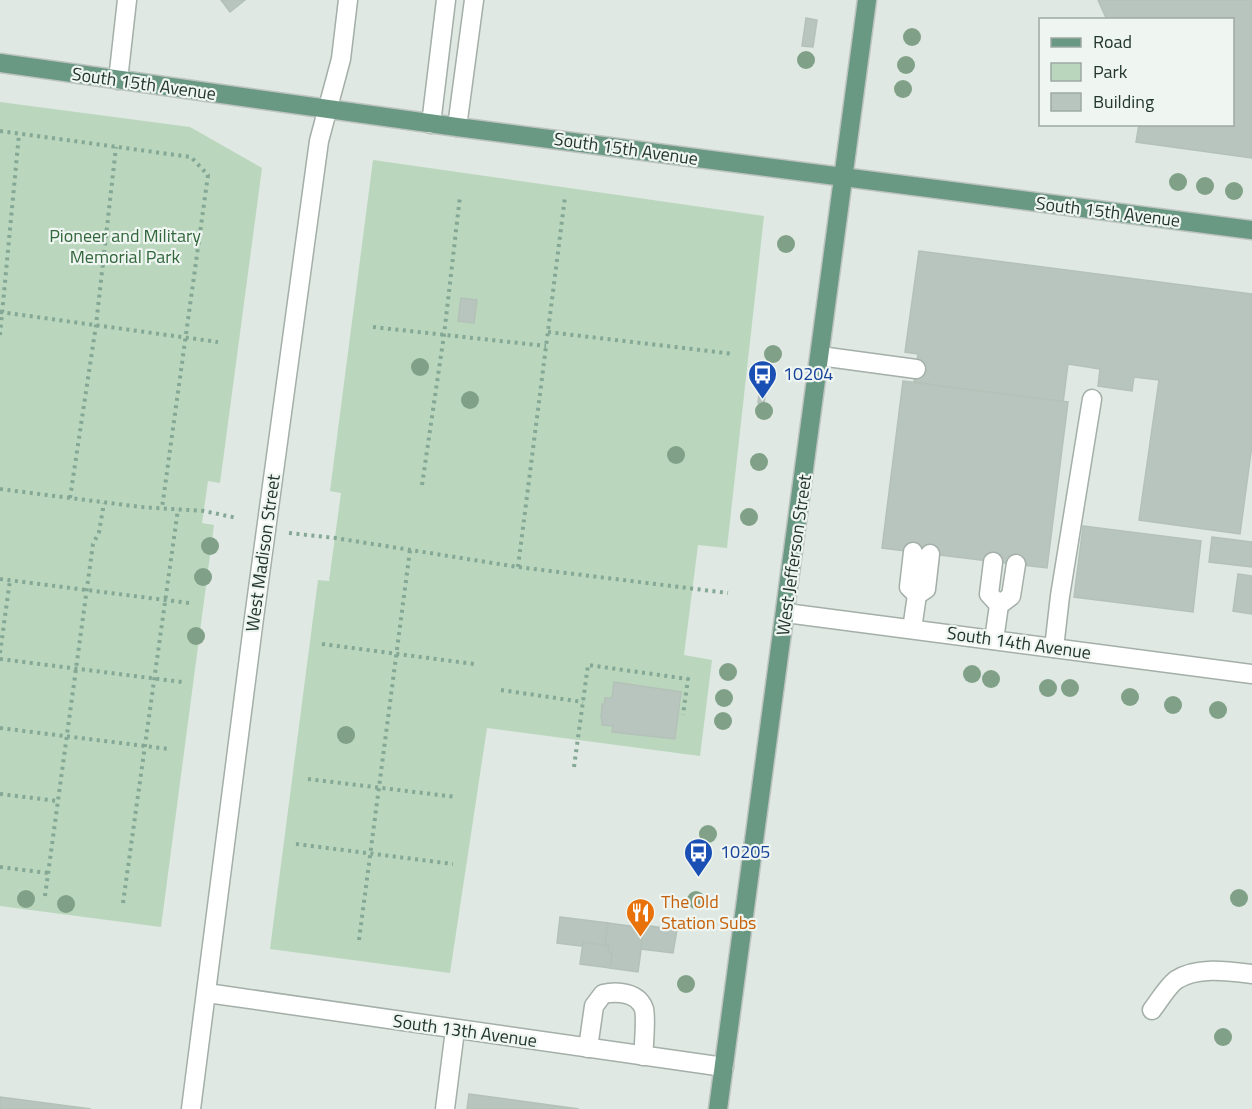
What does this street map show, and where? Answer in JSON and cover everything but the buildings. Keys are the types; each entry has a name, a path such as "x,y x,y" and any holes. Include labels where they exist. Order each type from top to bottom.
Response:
{"main road":[{"name":"West Jefferson Street","path":"718,1109 867,0"},
{"name":"South 15th Avenue","path":"0,63 431,124 1252,230"}],"street":[{"path":"118,80 127,0"},
{"name":"West Madison Street","path":"191,1109 266,531 320,141 341,59 348,0"},
{"path":"431,124 446,0"},
{"path":"457,127 474,0"},
{"path":"820,356 916,369"},
{"path":"1054,648 1060,596 1092,399"},
{"path":"912,629 917,595 926,589 921,553"},
{"path":"993,562 988,594 999,605"},
{"path":"994,640 999,605 1011,596 1016,564"},
{"name":"South 14th Avenue","path":"786,612 1252,674"},
{"path":"1152,1010 1176,981 1199,972 1226,971 1252,974"},
{"path":"588,1048 594,1006 603,993 616,991 635,998 644,1009 644,1056"},
{"name":"South 13th Avenue","path":"207,993 724,1067"},
{"path":"445,1109 455,1030"}],"path":[{"path":"0,131 191,157 208,175 162,508"},
{"path":"0,335 19,134"},
{"path":"70,498 96,325 116,147"},
{"path":"422,485 444,335 460,196"},
{"path":"518,567 564,197"},
{"path":"2,312 218,342"},
{"path":"373,327 546,346"},
{"path":"548,332 734,354"},
{"path":"0,489 104,503 204,511 237,518"},
{"path":"45,896 93,544 99,532 104,503"},
{"path":"123,903 178,509"},
{"path":"266,531 335,538 518,567 728,593"},
{"path":"359,940 410,550"},
{"path":"0,579 189,603"},
{"path":"0,653 10,580"},
{"path":"322,644 474,664"},
{"path":"0,659 182,682"},
{"path":"574,767 588,665 688,679 683,715"},
{"path":"501,690 583,702"},
{"path":"0,728 169,749"},
{"path":"308,779 456,797"},
{"path":"0,794 58,801"},
{"path":"296,843 453,864"},
{"path":"0,867 48,873"}],"green space":[{"name":"Pioneer and Military Memorial Park","path":"0,102 190,127 262,168 220,483 208,481 202,523 214,525 161,927 0,906"},
{"path":"373,160 764,216 727,548 698,545 684,655 712,660 700,756 487,728 450,973 270,949 318,580 329,581 341,493 330,491"}],"place":[{"name":"10204","path":"762,400"},
{"name":"10205","path":"699,878"},
{"name":"The Old Station Subs","path":"640,938"}]}
